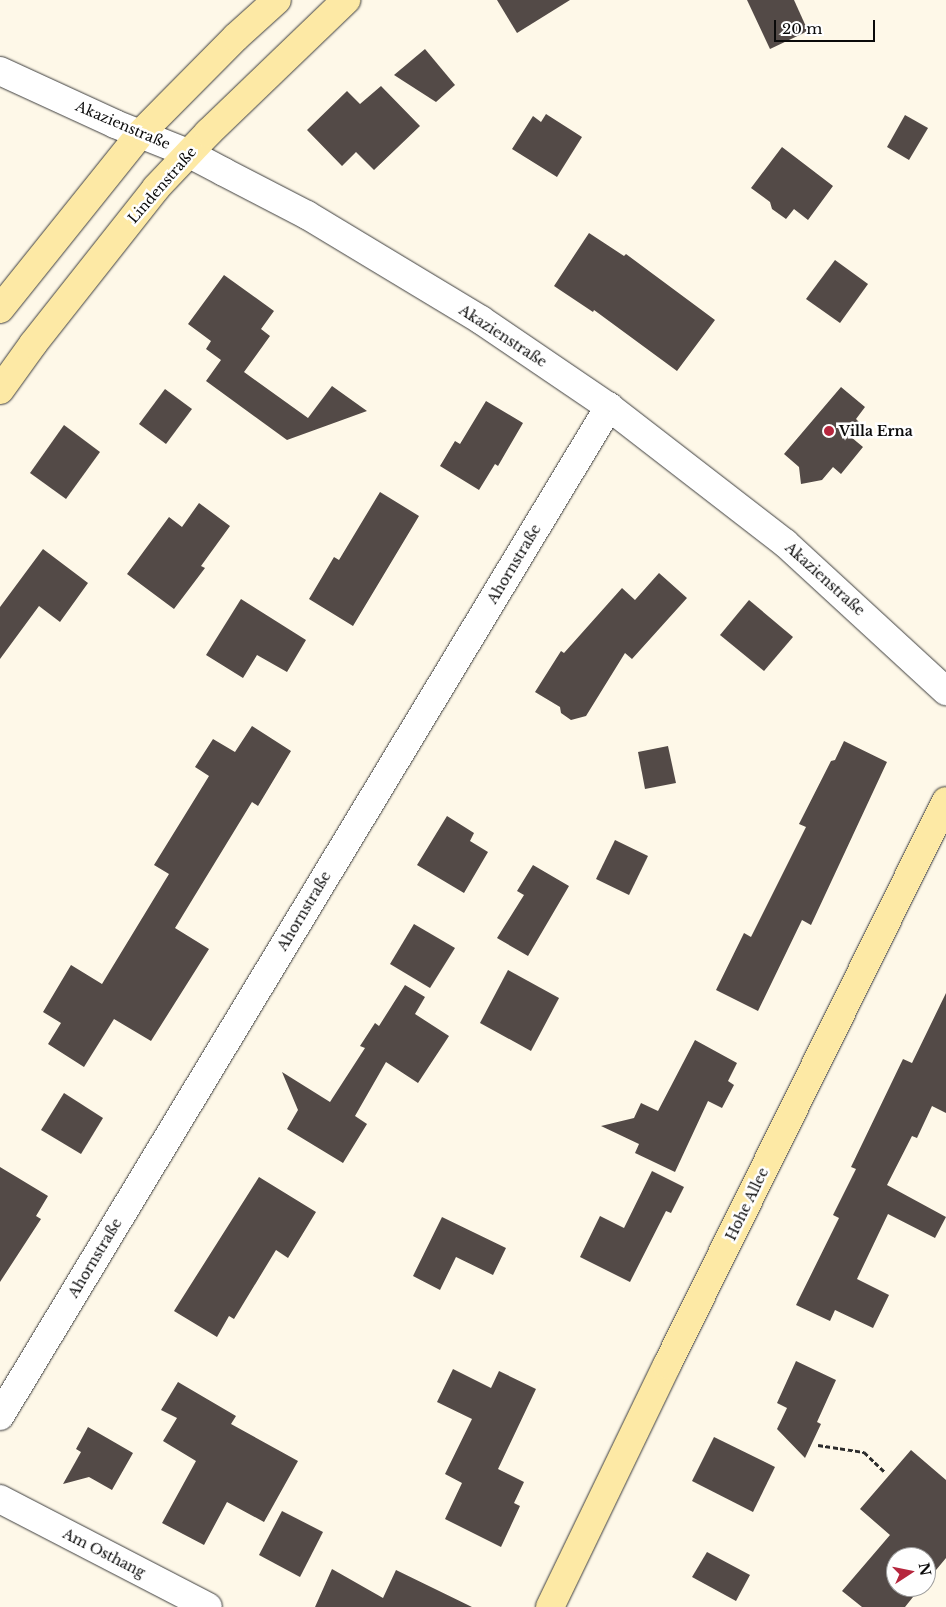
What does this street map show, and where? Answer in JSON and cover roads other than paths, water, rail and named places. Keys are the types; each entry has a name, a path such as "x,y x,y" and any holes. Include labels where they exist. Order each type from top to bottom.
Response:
{"street":[{"path":"0,309 140,134 184,88 277,0"},
{"name":"Lindenstraße","path":"0,390 33,344 156,188 188,153 346,0"},
{"name":"Akazienstraße","path":"0,71 140,134 188,153 307,215 481,320 609,407 785,543 946,691"},
{"name":"Ahornstraße","path":"0,1416 609,407"},
{"name":"Hohe Allee","path":"550,1607 670,1357 946,801"},
{"name":"Am Osthang","path":"0,1499 208,1607"}],"place":[{"name":"Villa Erna","path":"829,431"}]}
